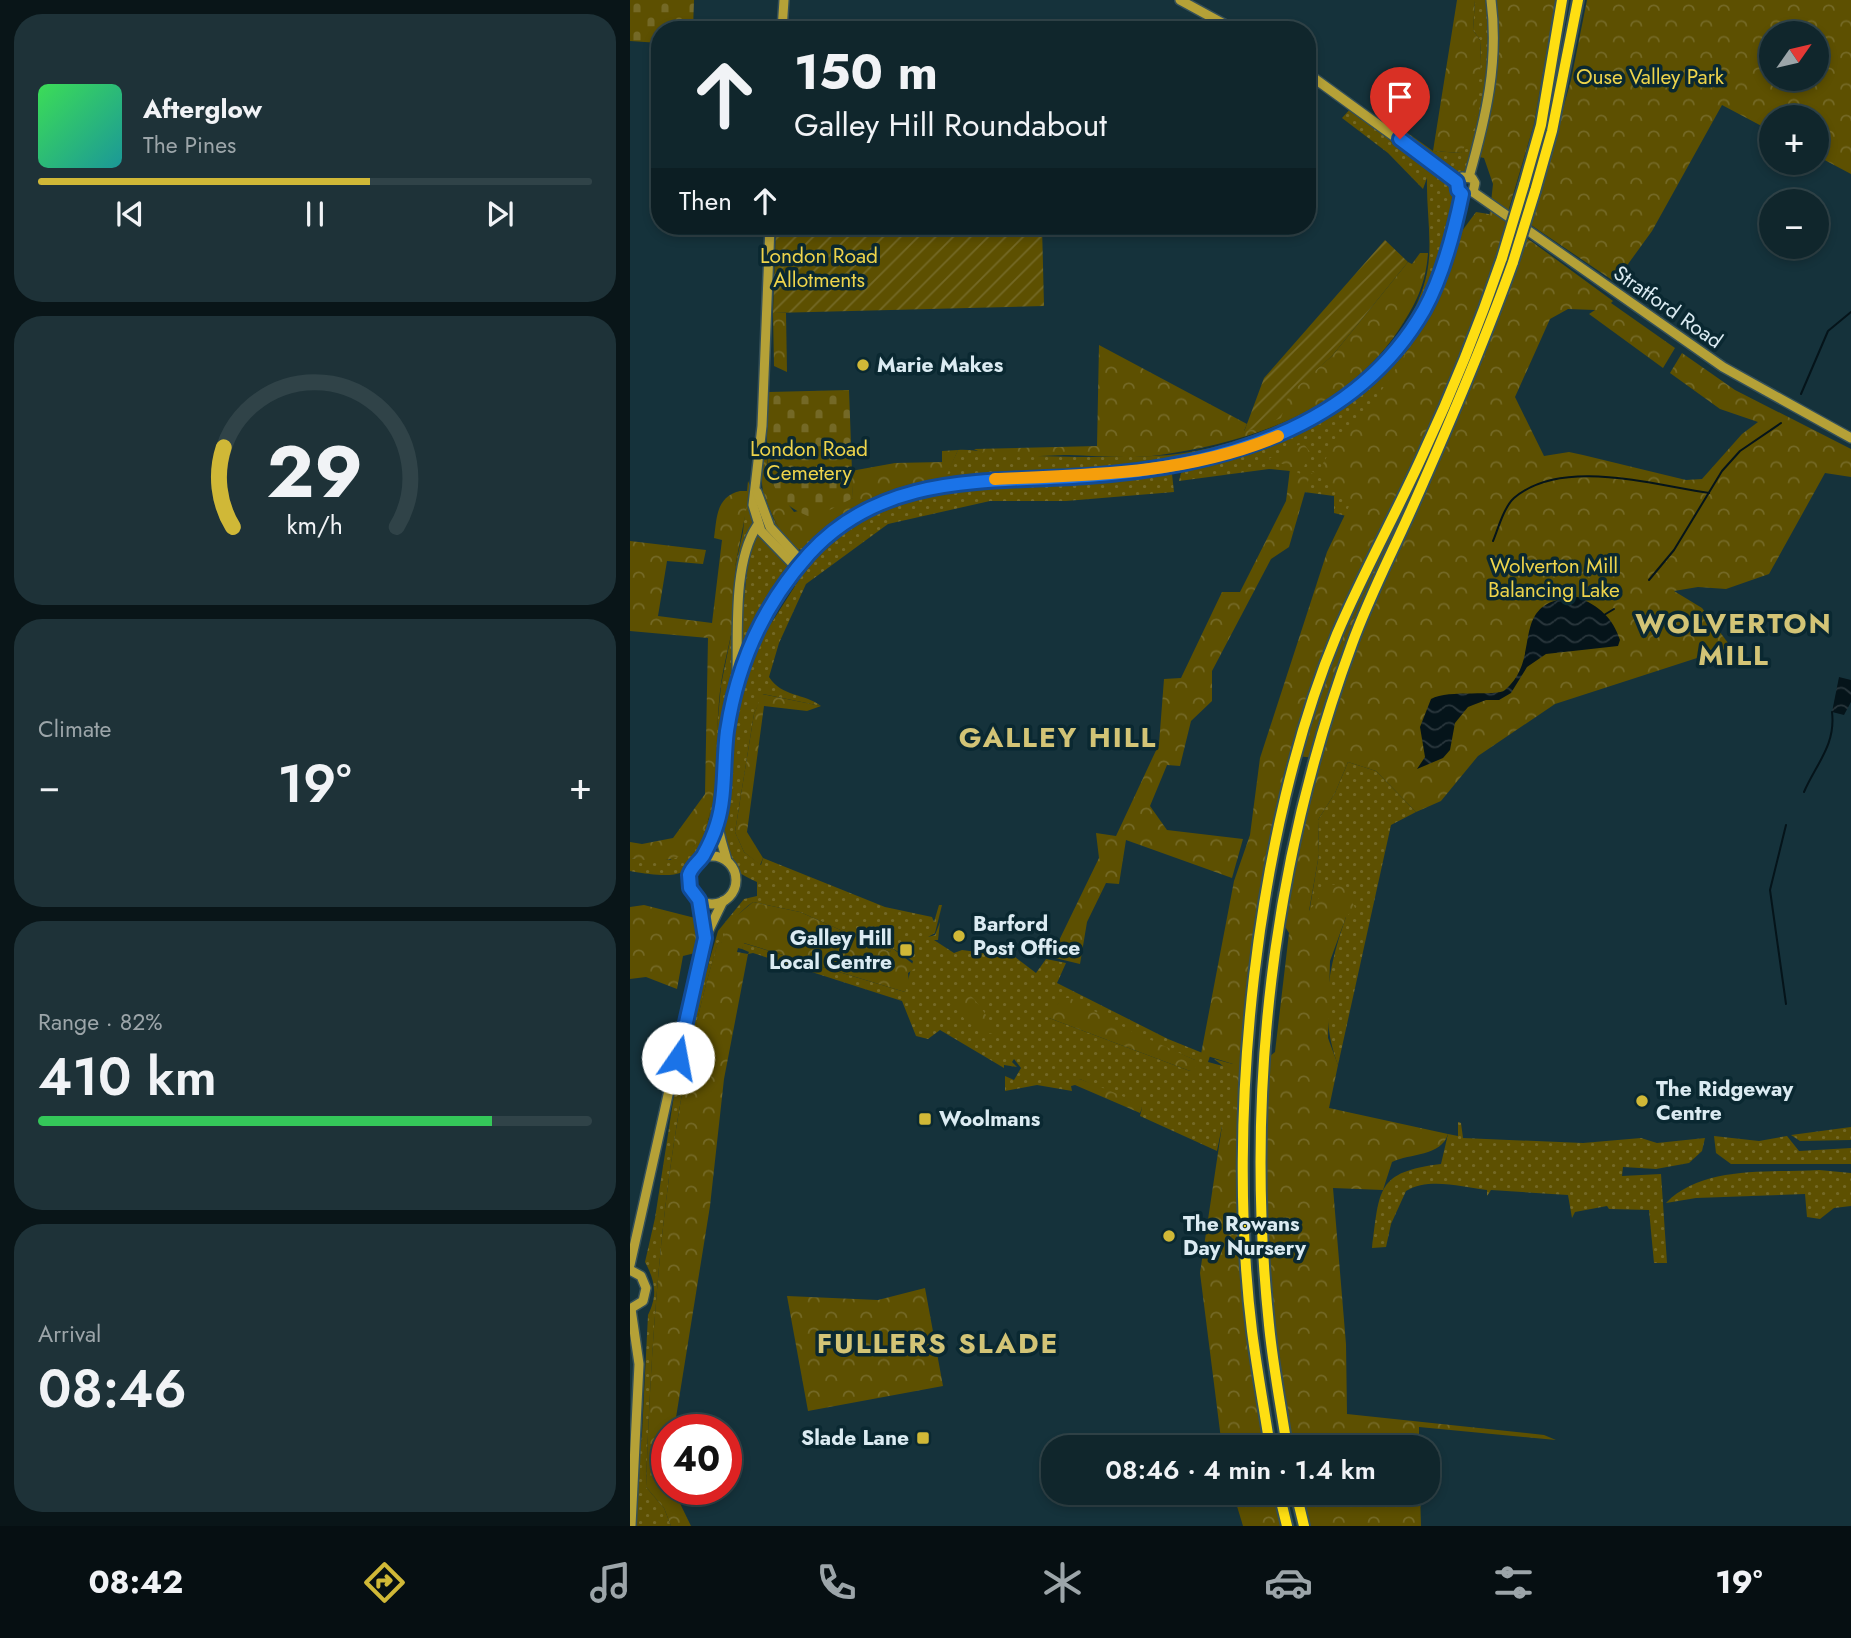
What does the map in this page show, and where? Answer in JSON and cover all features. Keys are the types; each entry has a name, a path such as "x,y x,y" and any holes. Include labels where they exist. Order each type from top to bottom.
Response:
{"highway":[{"path":"1285,1435 1269,1325 1261,1191 1266,1021 1287,872 1311,772 1353,640 1467,384 1507,260 1541,125 1562,0"},
{"path":"1268,1435 1252,1328 1243,1191 1250,1020 1270,869 1295,763 1337,634 1456,380 1535,191 1552,131 1578,0"},
{"path":"1282,1505 1287,1526"},
{"path":"1299,1505 1304,1526"}],"street":[{"path":"783,21 784,0"},
{"path":"1180,0 1218,21"},
{"path":"1469,177 1488,107 1494,68 1491,0"},
{"path":"1316,79 1457,182 1458,190 1462,194"},
{"path":"1457,182 1462,177 1469,177 1475,183 1473,192 1462,194"},
{"name":"Stratford Road","path":"1473,192 1723,367 1851,438"},
{"path":"727,861 718,823 727,731 737,683 761,621 800,565 826,538 847,522 888,500 954,482 1087,476 1197,461 1265,442 1301,426 1343,402 1371,378 1423,310 1443,262 1462,194"},
{"path":"770,235 766,364 757,491 753,505 757,526 800,565"},
{"path":"757,491 770,527 800,565"},
{"path":"737,683 739,615 746,546 757,526"},
{"path":"701,859 715,856 727,861 733,868 736,881 732,894 723,901 711,904 699,900 692,893 689,879 691,870 701,859 718,823"},
{"path":"699,900 705,938"},
{"path":"630,1265 705,938 723,901"},
{"path":"630,1270 641,1276 646,1289 643,1301 631,1309 638,1342 639,1364 631,1526"}],"green space":[{"path":"630,0 694,0 693,21 651,21 651,42 630,41"},
{"path":"1457,0 1475,0 1473,30 1480,40 1481,62 1474,129 1461,153 1433,151"},
{"path":"1475,0 1491,0 1495,46 1469,177 1457,183 1461,193 1443,262 1402,342 1343,402 1264,442 1171,465 1174,492 1066,501 990,501 888,524 806,584 779,643 769,677 787,692 821,706 763,694 754,714 735,832 744,852 761,865 763,858 885,907 932,917 934,922 939,905 942,905 935,933 928,937 935,935 940,922 938,940 934,940 954,953 962,950 1015,957 1036,973 1046,959 1066,963 1057,983 1168,1039 1210,1056 1208,1062 1223,1066 1214,1059 1233,1064 1233,1126 1222,1126 1217,1151 1140,1116 1142,1108 1080,1079 1071,1086 1072,1091 1037,1085 1005,1091 1005,1076 1014,1080 1021,1068 1014,1059 1012,1062 1017,1067 1004,1065 1004,1068 940,1030 928,1039 916,1036 902,1001 753,953 748,954 749,952 742,949 743,943 905,992 913,961 892,948 890,952 800,912 753,902 734,920 721,944 718,943 700,1007 674,1143 652,1351 646,1487 651,1493 651,1505 661,1505 671,1526 631,1526 642,1434 648,1315 654,1294 653,1282 645,1262 655,1218 686,1018 702,986 718,931 744,899 757,896 757,882 732,866 718,824 695,864 677,874 630,871 630,858 670,860 694,846 709,819 721,685 731,636 737,579 735,567 743,532 748,481 773,539 759,523 745,544 741,625 749,554 758,532 791,566 756,635 772,622 825,539 808,549 794,550 776,527 768,510 789,543 810,538 863,506 945,477 958,450 1010,455 1153,456 1193,451 1235,441 1278,425 1319,404 1357,377 1389,347 1413,312 1427,273 1427,178 1423,189 1388,153 1342,118 1352,107 1383,127 1388,119 1433,151 1461,153 1481,62 1480,40 1473,30","holes":["1059,1003 1195,1060 1190,1071 1049,1018"]},
{"name":"Wolverton Mill Balancing Lake","path":"1491,0 1556,0 1534,124 1505,222 1675,348 1663,368 1589,314 1595,310 1568,309 1550,319 1515,397 1544,456 1569,452 1686,480 1702,479 1742,434 1758,422 1720,409 1670,373 1682,353 1735,390 1851,449 1851,477 1825,473 1769,574 1726,589 1698,587 1674,591 1702,608 1731,647 1555,704 1478,756 1441,801 1416,812 1376,771 1348,762 1335,793 1318,820 1319,854 1309,911 1329,885 1344,884 1355,908 1346,917 1330,961 1328,1038 1338,1065 1329,1108 1448,1134 1439,1147 1432,1151 1392,1162 1383,1190 1333,1188 1346,1344 1347,1414 1544,1435 1556,1440 1419,1427 1419,1435 1287,1435 1269,1325 1264,1061 1275,1052 1289,933 1279,917 1315,758 1297,756 1270,869 1250,1020 1243,1191 1252,1328 1268,1435 1220,1435 1200,1273 1222,1126 1233,1125 1233,1064 1201,1054 1234,881 1250,835 1260,758 1327,552 1352,500 1322,477 1268,459 1303,443 1310,452 1304,467 1317,474 1338,437 1370,408 1429,318 1442,291 1460,237 1468,226 1489,220 1493,184 1484,158 1475,156 1488,107"},
{"name":"Ouse Valley Park","path":"1587,0 1851,0 1851,174 1829,162 1829,105 1759,105 1759,125 1722,105 1652,231 1615,282 1531,225 1571,80"},
{"path":"1476,212 1501,216 1507,220 1465,337 1379,524 1334,513 1334,496 1289,490 1290,471 1269,469 1179,481 1181,473 1188,469 1256,451 1288,439 1348,405 1374,383 1398,358 1418,329 1436,293 1459,230 1462,231"},
{"name":"London Road Allotments","path":"776,235 1042,235 1044,306 773,313"},
{"path":"1385,240 1408,262 1332,356 1289,394 1281,418 1244,432 1264,378"},
{"path":"1420,253 1428,253 1422,285 1398,331 1376,359 1351,382 1323,402 1293,418 1228,441 1160,455 1006,456 974,449 1097,446 1099,345 1247,424 1244,431 1332,356 1408,262 1412,264"},
{"path":"773,313 786,313 787,372 774,366"},
{"name":"London Road Cemetery","path":"849,390 853,498 814,518 795,509 782,498 773,483 767,449 769,392"},
{"path":"958,450 946,477 874,501 849,513 800,546 789,543 782,533 770,511 763,487 763,463 767,451 768,477 794,512 853,498 851,471 895,463 942,462 942,451"},
{"path":"762,453 765,453 766,505 762,482"},
{"path":"1290,469 1309,478 1289,547 1271,559 1212,671 1212,701 1191,721 1180,766 1167,765 1150,806 1167,830 1243,839 1232,878 1126,840 1119,884 1106,883 1087,922 1080,964 1051,957 1099,858 1096,833 1116,836 1159,744 1164,679 1181,678 1222,592 1240,592 1286,501"},
{"path":"740,491 750,491 735,567 737,596 721,683 714,784 708,820 695,845 681,856 665,860 630,858 630,842 642,844 673,838 705,794 708,638 630,631 630,541 706,550 703,564 667,561 658,616 712,623 722,540 714,538 717,515 726,498"},
{"path":"762,694 821,706 807,711 764,706 747,832 763,858 760,865 744,852 735,832 754,714"},
{"path":"1348,762 1376,771 1416,812 1391,825 1338,1065 1332,1046 1327,1009 1334,954 1346,917 1309,913 1319,854 1318,820 1335,793"},
{"path":"753,902 800,912 890,952 892,948 917,967 908,973 909,982 905,992 744,943 742,949 738,948 737,952 748,954 724,1079 710,1206 677,1414 651,1414 651,1493 646,1487 652,1351 674,1143 700,1007 718,942 721,943 728,923"},
{"path":"644,905 699,919 700,937 695,953 683,956 677,989 646,977 630,979 630,907"},
{"path":"968,994 998,1034 978,1029 961,1015 957,1003"},
{"path":"1062,998 1070,998 1131,1031 1195,1060 1196,1069 1190,1071 1049,1018 1045,1010 1052,1000 1057,1005"},
{"path":"1080,1079 1128,1099 1142,1108 1140,1113 1075,1085 1071,1086 1072,1081"},
{"path":"1458,1122 1461,1123 1463,1138 1583,1143 1641,1138 1657,1143 1705,1138 1702,1151 1689,1163 1656,1169 1623,1167 1622,1176 1661,1174 1667,1263 1654,1263 1649,1210 1609,1209 1607,1206 1575,1212 1572,1218 1568,1195 1491,1190 1487,1196 1487,1190 1446,1184 1425,1185 1406,1191 1391,1224 1386,1247 1372,1248 1377,1211 1385,1187 1404,1172 1441,1164 1448,1134 1458,1136"},
{"path":"1851,1127 1851,1140 1800,1141 1791,1135"},
{"path":"1714,1136 1759,1141 1787,1136 1799,1151 1851,1148 1851,1164 1731,1164 1716,1153"},
{"path":"1819,1170 1851,1173 1851,1206 1834,1208 1820,1219 1807,1217 1805,1194 1696,1198 1666,1203 1698,1182 1717,1177 1738,1173"},
{"path":"925,1288 943,1386 808,1411 787,1296 878,1300"},
{"path":"661,1505 681,1505 691,1526 671,1526"},
{"path":"1237,1505 1282,1505 1287,1526 1243,1526"},
{"path":"1299,1505 1420,1505 1421,1526 1304,1526"}],"water":[{"path":"1578,597 1592,604 1609,619 1620,640 1618,646 1546,654 1527,667 1511,693 1499,700 1486,700 1468,707 1455,723 1450,750 1443,758 1417,769 1425,757 1420,727 1431,699 1449,694 1493,693 1505,690 1517,676 1533,619 1541,608 1556,600"},
{"path":"1839,677 1851,680 1851,702 1844,715 1832,712"}],"waterway":[{"path":"1801,394 1828,331 1851,312"},
{"path":"1649,580 1674,550 1722,471 1740,451 1781,423"},
{"path":"1493,541 1504,512 1514,498 1534,486 1557,479 1608,477 1709,493"},
{"path":"1604,615 1614,609"},
{"path":"1804,792 1828,744 1832,712"},
{"path":"1786,825 1770,890 1786,1004"}],"slow traffic":[{"path":"995,479 1087,476 1139,471 1197,461 1278,436"}],"place":[{"name":"Marie Makes","path":"863,365"},
{"name":"Barford Post Office","path":"959,936"},
{"name":"Galley Hill Local Centre","path":"906,950"},
{"name":"The Ridgeway Centre","path":"1642,1101"},
{"name":"Woolmans","path":"925,1119"},
{"name":"The Rowans Day Nursery","path":"1169,1236"},
{"name":"Slade Lane","path":"923,1438"}],"district":[{"name":"WOLVERTON MILL","path":"1734,639"},
{"name":"GALLEY HILL","path":"1058,737"},
{"name":"FULLERS SLADE","path":"938,1343"}],"route":[{"path":"678,1058 705,938 699,900 692,893 689,875 701,859 718,823 727,731 737,683 761,621 781,588 826,538 867,510 903,495 954,482 1087,476 1197,461 1265,442 1301,426 1343,402 1371,378 1402,342 1423,310 1434,288 1458,216 1462,194 1458,190 1457,182 1400,139"}]}
